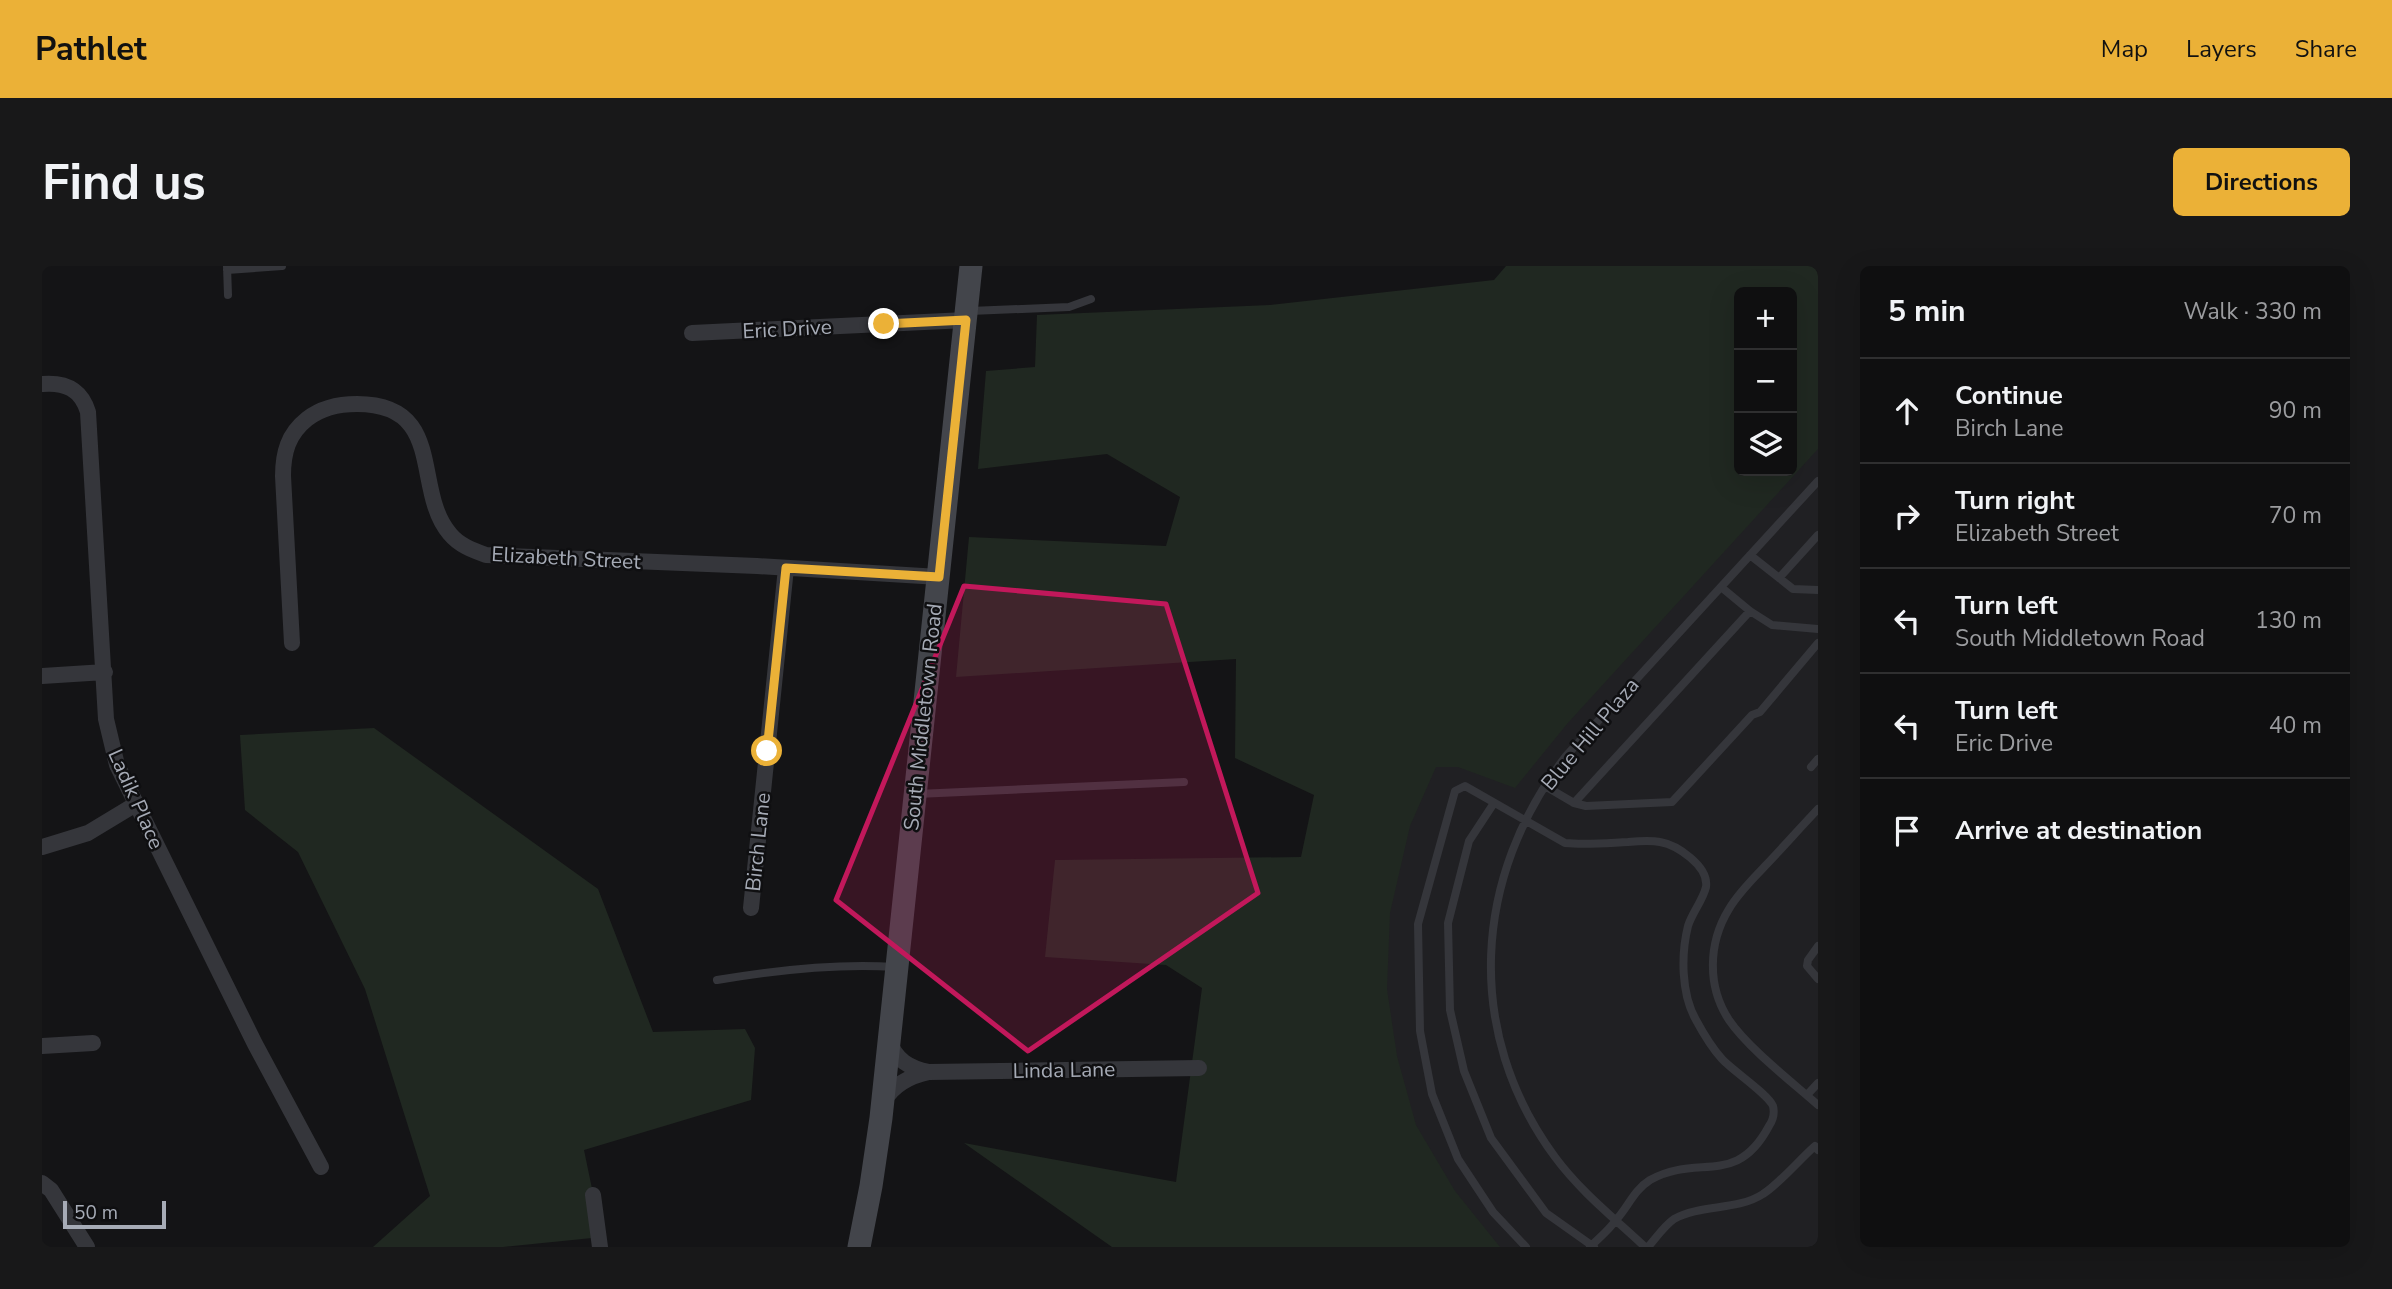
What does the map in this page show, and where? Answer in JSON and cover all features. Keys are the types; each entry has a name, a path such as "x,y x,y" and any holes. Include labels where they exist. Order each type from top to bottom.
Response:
{"street":[{"name":"South Middletown Road","path":"859,1247 871,1186 881,1107 971,266"},
{"name":"Eric Drive","path":"692,333 967,315"},
{"name":"Ladik Place","path":"42,384 67,386 80,395 85,403 89,421 106,719 117,765 255,1044 321,1167"},
{"name":"Elizabeth Street","path":"292,643 283,476 285,449 298,426 323,409 338,405 372,405 387,409 401,417 412,428 425,454 441,521 449,534 472,550 502,557 939,577"},
{"name":"Birch Lane","path":"751,908 786,568"},
{"path":"42,676 104,672"},
{"path":"42,847 88,833 136,804"},
{"name":"Linda Lane","path":"888,1040 903,1063 929,1072"},
{"path":"42,1046 93,1043"},
{"name":"Linda Lane","path":"881,1107 886,1097 901,1083 918,1074 929,1072 1199,1068"},
{"path":"42,1182 51,1190 87,1247"},
{"path":"593,1195 600,1247"}],"lane":[{"path":"228,295 227,268 282,266"},
{"path":"967,315 1069,307 1091,299"},
{"name":"Blue Hill Plaza","path":"1647,1247 1573,1178 1542,1139 1511,1074 1498,1030 1491,981 1492,931 1498,896 1507,863 1525,820 1545,786 1579,741 1818,481"},
{"path":"1779,578 1818,535"},
{"path":"1750,555 1793,589 1818,590"},
{"path":"1721,587 1772,625 1818,629"},
{"path":"1574,803 1750,611"},
{"path":"1545,786 1574,803 1586,806 1672,802 1752,715 1760,712 1818,643"},
{"path":"1811,767 1818,759"},
{"path":"914,795 1184,782"},
{"path":"1494,803 1469,841 1447,923 1450,1010 1464,1071 1491,1138 1546,1213 1592,1246 1616,1220 1638,1189 1668,1172 1734,1163 1748,1156 1774,1115 1772,1104 1723,1060 1693,1016 1686,988 1684,961 1689,926 1706,887 1705,879 1697,865 1686,853 1672,844 1656,841 1582,845 1565,843 1465,786 1455,791 1418,924 1420,1031 1432,1094 1458,1159 1493,1212 1526,1247"},
{"path":"1818,809 1729,908 1716,938 1713,971 1721,1005 1730,1021 1743,1037 1818,1105"},
{"path":"1818,946 1807,966 1818,979"},
{"path":"717,980 805,968 872,965 896,967"},
{"path":"1807,1096 1818,1083"},
{"path":"1647,1247 1675,1219 1698,1211 1744,1202 1763,1194 1815,1146 1818,1150"}],"highlighted area":[{"path":"964,586 1166,604 1258,893 1028,1051 836,900"}],"shaded area":[{"path":"1506,266 1818,266 1818,449 1797,472 1797,287 1734,287 1734,476 1793,476 1567,724 1515,788 1458,767 1436,767 1410,826 1390,913 1387,989 1397,1056 1416,1125 1455,1191 1500,1247 1112,1247 964,1143 1176,1182 1202,988 1166,965 1045,957 1055,860 1301,857 1314,795 1235,758 1236,659 956,677 969,537 1166,546 1180,497 1107,454 978,469 986,371 1035,367 1037,315 1270,305 1494,280"},
{"path":"1818,437 1818,1247 1482,1247 1446,1200 1386,1053 1385,888 1435,755 1786,476 1797,476 1797,464"},
{"path":"374,728 598,889 653,1032 745,1029 755,1048 751,1100 584,1150 602,1237 503,1247 373,1247 430,1196 365,989 298,852 245,810 240,735"}],"route":[{"path":"767,751 786,568 939,577 966,320 884,324"}]}
